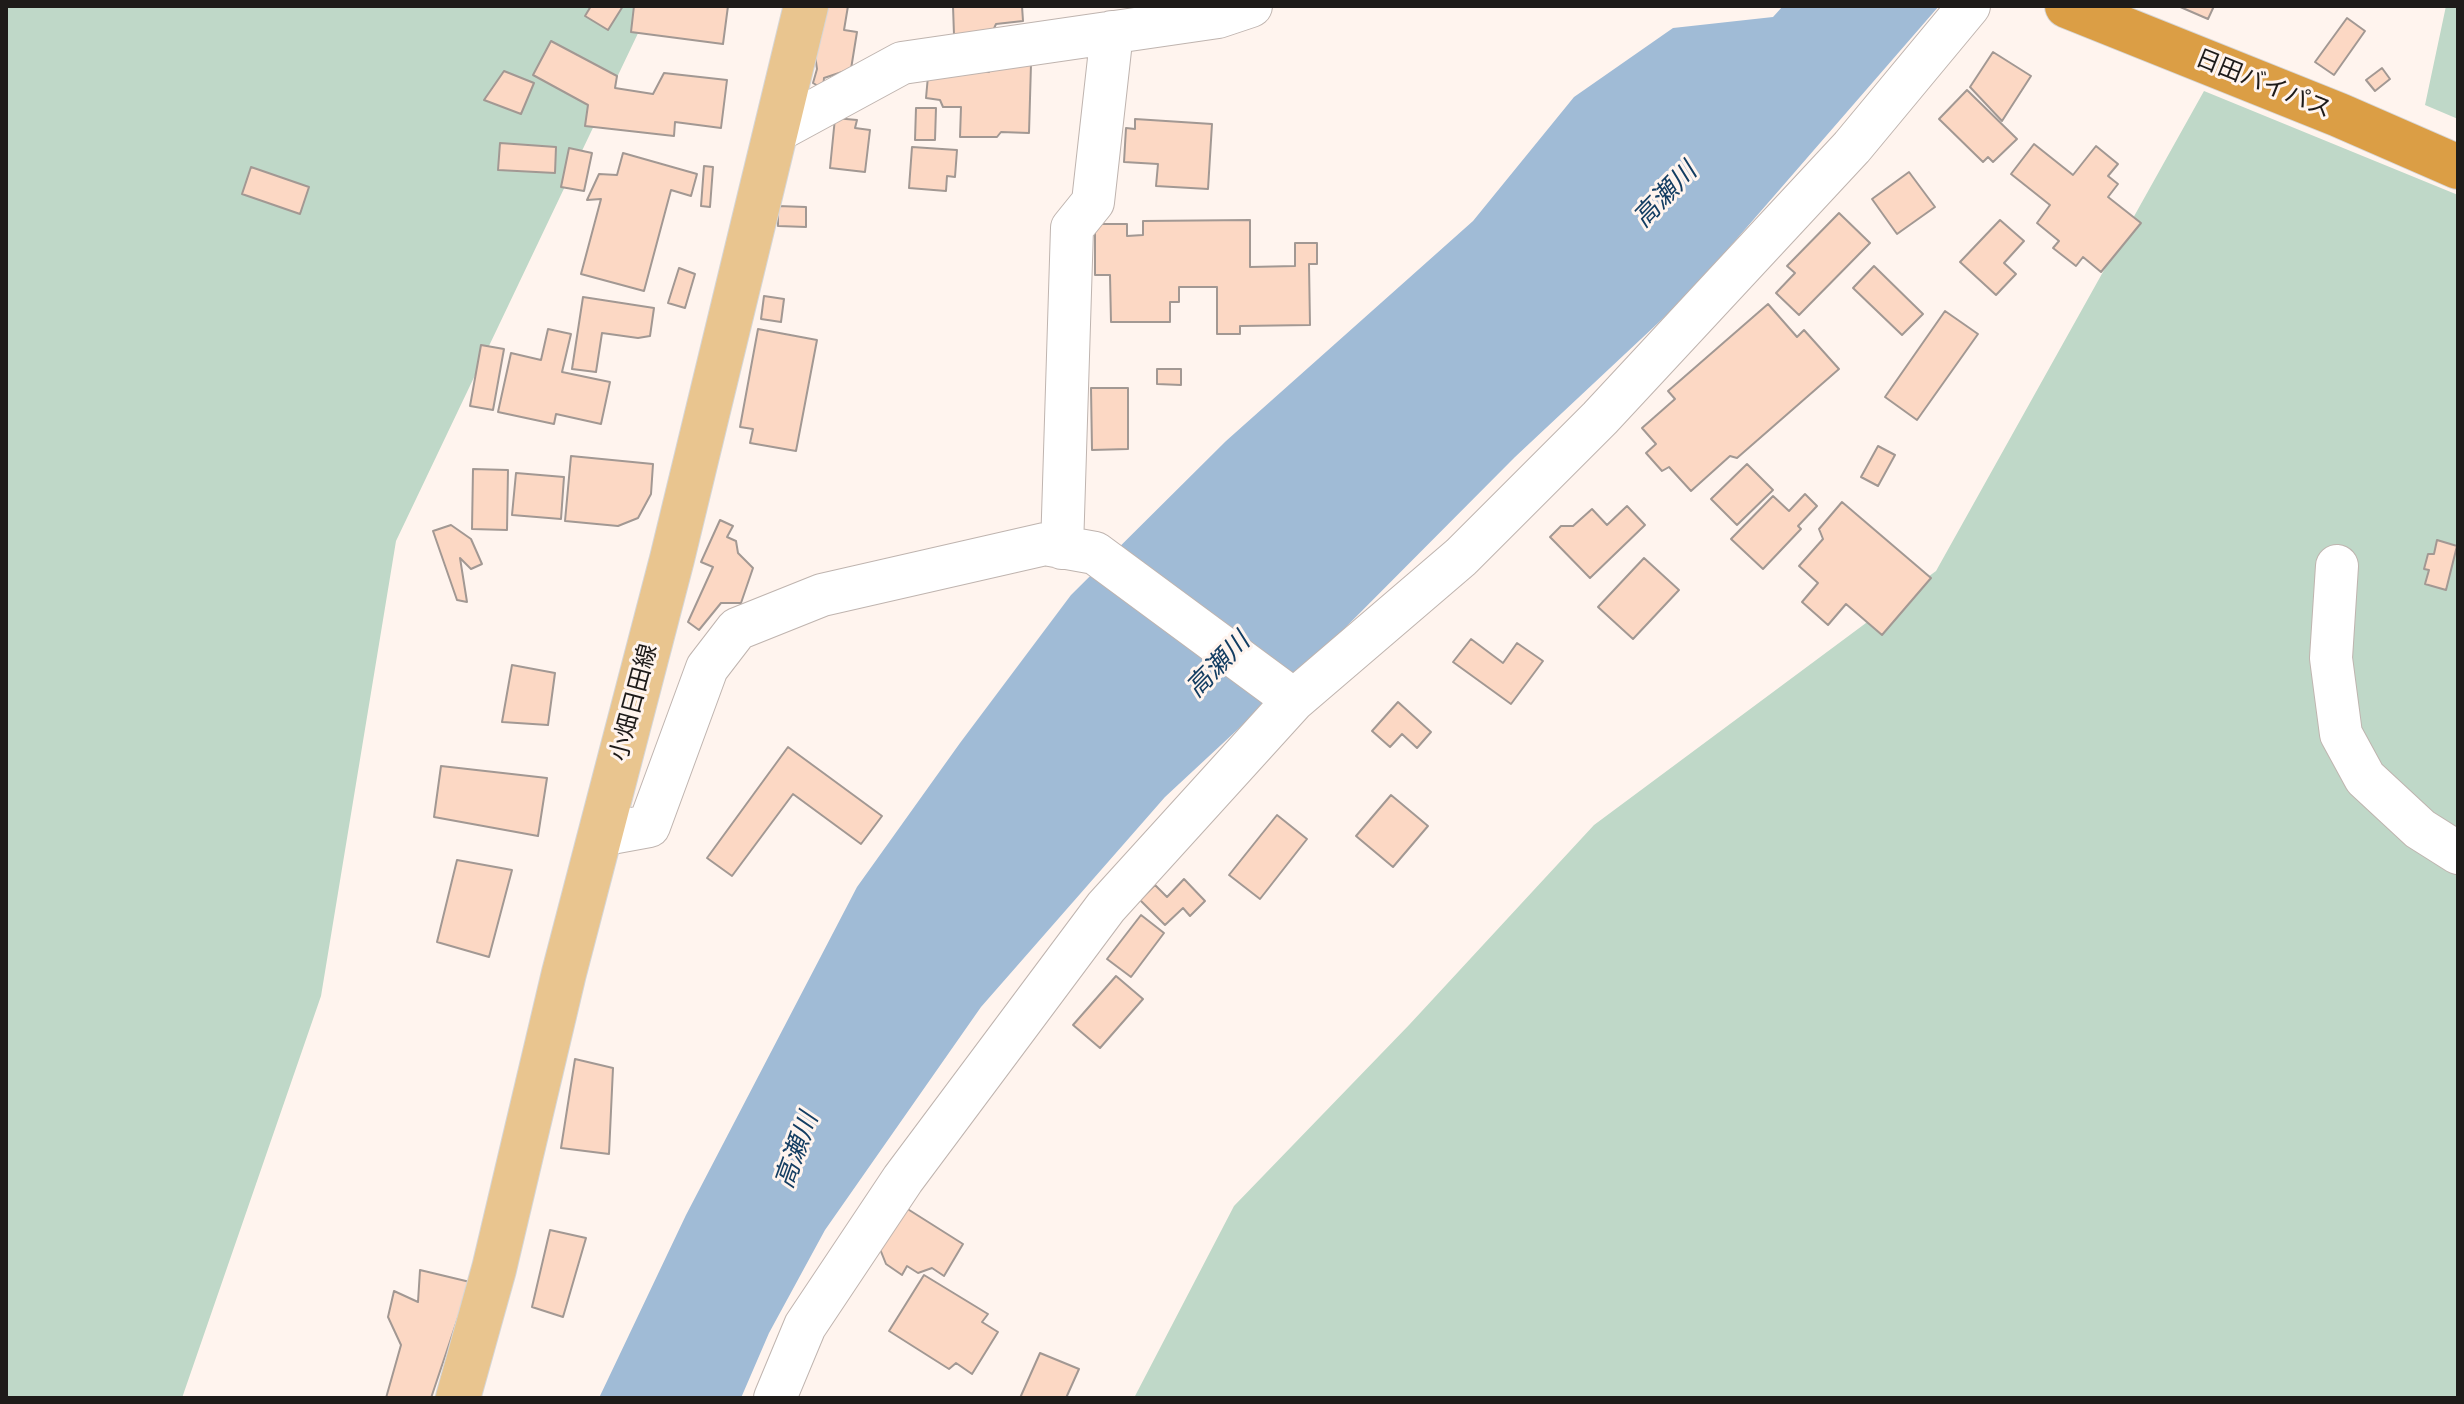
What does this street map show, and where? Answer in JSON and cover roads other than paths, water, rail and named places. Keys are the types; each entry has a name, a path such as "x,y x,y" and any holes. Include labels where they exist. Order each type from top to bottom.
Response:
{"highway":[{"name":"日田バイパス","path":"2067,6 2339,115 2458,167"}],"main road":[{"name":"小畑日田線","path":"458,1398 494,1269 564,973 672,559 806,6"}],"street":[{"path":"775,132 902,63 1218,17 1251,6"},
{"path":"775,1398 805,1326 922,1154 1106,907 1294,700 1461,557 1600,418 1852,147 1969,6"},
{"path":"1079,550 1072,228 1093,202 1112,32"},
{"path":"600,835 649,826 707,668 737,629 822,595 1045,544 1079,550 1294,700"},
{"path":"2337,566 2331,658 2341,734 2365,778 2420,829 2458,853"}],"water":[{"name":"高瀬川","path":"1783,6 1939,6 1688,295 1515,457 1320,653 1165,797 981,1007 825,1230 769,1333 741,1398 599,1398 686,1215 857,887 1071,595 1226,441 1473,221 1574,97 1673,28 1773,17"}]}
